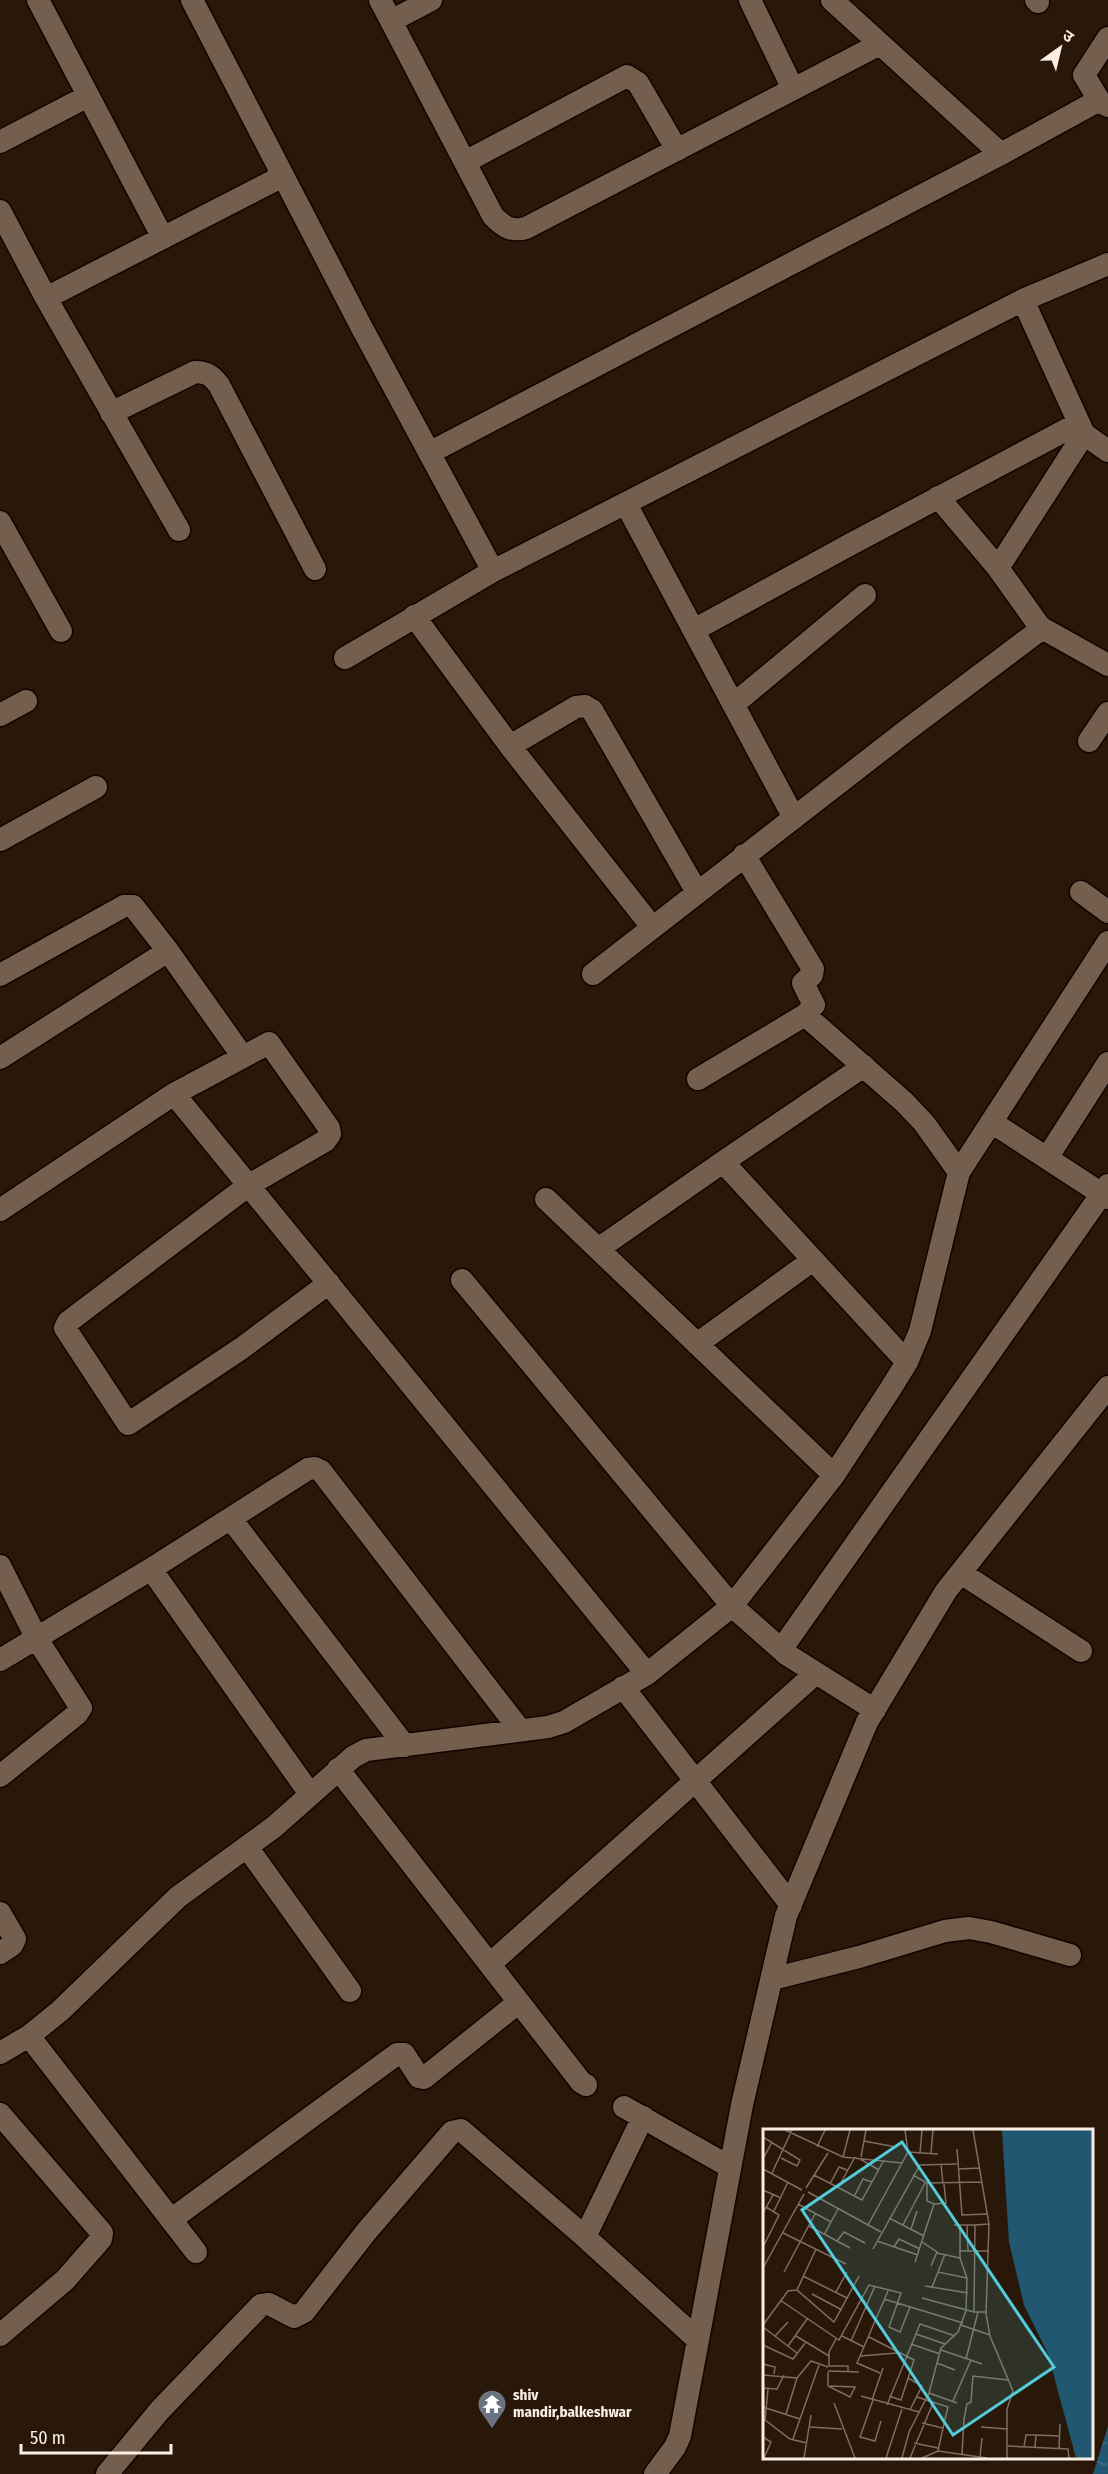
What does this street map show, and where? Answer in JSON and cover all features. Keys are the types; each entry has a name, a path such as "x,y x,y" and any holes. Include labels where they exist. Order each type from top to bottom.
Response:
{"street":[{"path":"38,0 163,238"},
{"path":"192,0 493,571"},
{"path":"380,0 493,216 507,228 516,230 526,228 880,44"},
{"path":"391,21 430,0"},
{"path":"750,0 794,89"},
{"path":"832,0 1001,154"},
{"path":"429,453 1001,154 1104,104 1084,75 1108,38"},
{"path":"465,162 627,76 638,83 677,150"},
{"path":"0,142 88,96"},
{"path":"46,298 283,176"},
{"path":"0,210 46,298 179,530"},
{"path":"345,658 493,571 1023,300 1108,264"},
{"path":"1023,300 1081,429 1108,451"},
{"path":"111,413 195,372 205,372 213,377 315,569"},
{"path":"694,630 938,497 1081,429"},
{"path":"998,568 1081,429"},
{"path":"938,497 998,568 1040,627 1108,665"},
{"path":"626,504 794,818"},
{"path":"0,522 61,631"},
{"path":"734,704 865,596"},
{"path":"414,616 510,746 652,927"},
{"path":"592,974 1036,633 1040,627"},
{"path":"0,715 26,701"},
{"path":"510,746 576,708 585,706 592,710 697,892"},
{"path":"1089,741 1108,713"},
{"path":"0,840 96,787"},
{"path":"698,1079 805,1014 814,1005 803,983 812,975 813,969 744,855"},
{"path":"1081,892 1108,912"},
{"path":"0,975 129,905 138,910 243,1056"},
{"path":"0,2053 29,2036 60,2011 178,1897 274,1827 338,1769 366,1750 548,1727 564,1722 647,1674 732,1606 834,1475 907,1362 920,1331 929,1300 959,1172 993,1123 1108,942"},
{"path":"0,1058 168,951"},
{"path":"805,1014 924,1123 959,1172"},
{"path":"0,1210 174,1094 266,1043 272,1045 329,1128 330,1134 325,1141 249,1185 65,1325 126,1422 131,1423 242,1348 329,1284"},
{"path":"1047,1158 1108,1063"},
{"path":"598,1248 864,1066"},
{"path":"174,1094 647,1674"},
{"path":"783,1651 783,1647 1106,1192 993,1123"},
{"path":"723,1162 907,1362"},
{"path":"546,1199 834,1475"},
{"path":"696,1344 813,1260"},
{"path":"462,1280 732,1606 783,1651 875,1710"},
{"path":"655,2474 675,2447 680,2436 730,2167 791,1905 867,1722 946,1591 1108,1387"},
{"path":"0,1660 152,1569 308,1469 315,1468 321,1471 520,1730"},
{"path":"231,1519 405,1746"},
{"path":"0,1566 37,1639 81,1708 77,1714 0,1776"},
{"path":"152,1569 310,1794"},
{"path":"960,1573 1081,1651"},
{"path":"490,1964 816,1673"},
{"path":"623,1688 791,1905"},
{"path":"338,1769 581,2082 586,2085"},
{"path":"247,1847 350,1991"},
{"path":"0,1914 15,1939 12,1945 0,1953"},
{"path":"772,1979 859,1957 945,1931 969,1928 1070,1955"},
{"path":"172,2219 397,2054 404,2054 418,2077 424,2078 519,2002"},
{"path":"29,2036 196,2252"},
{"path":"585,2237 634,2112 730,2167"},
{"path":"0,2335 65,2280 101,2239 102,2233 4,2128"},
{"path":"107,2474 159,2410 261,2305 269,2304 294,2317 304,2312 366,2232 457,2129 461,2130 585,2237 697,2338"}],"water":[{"path":"1108,2426 1108,2474 1093,2474"}],"place":[{"name":"shiv mandir,balkeshwar","path":"492,2430"}]}
